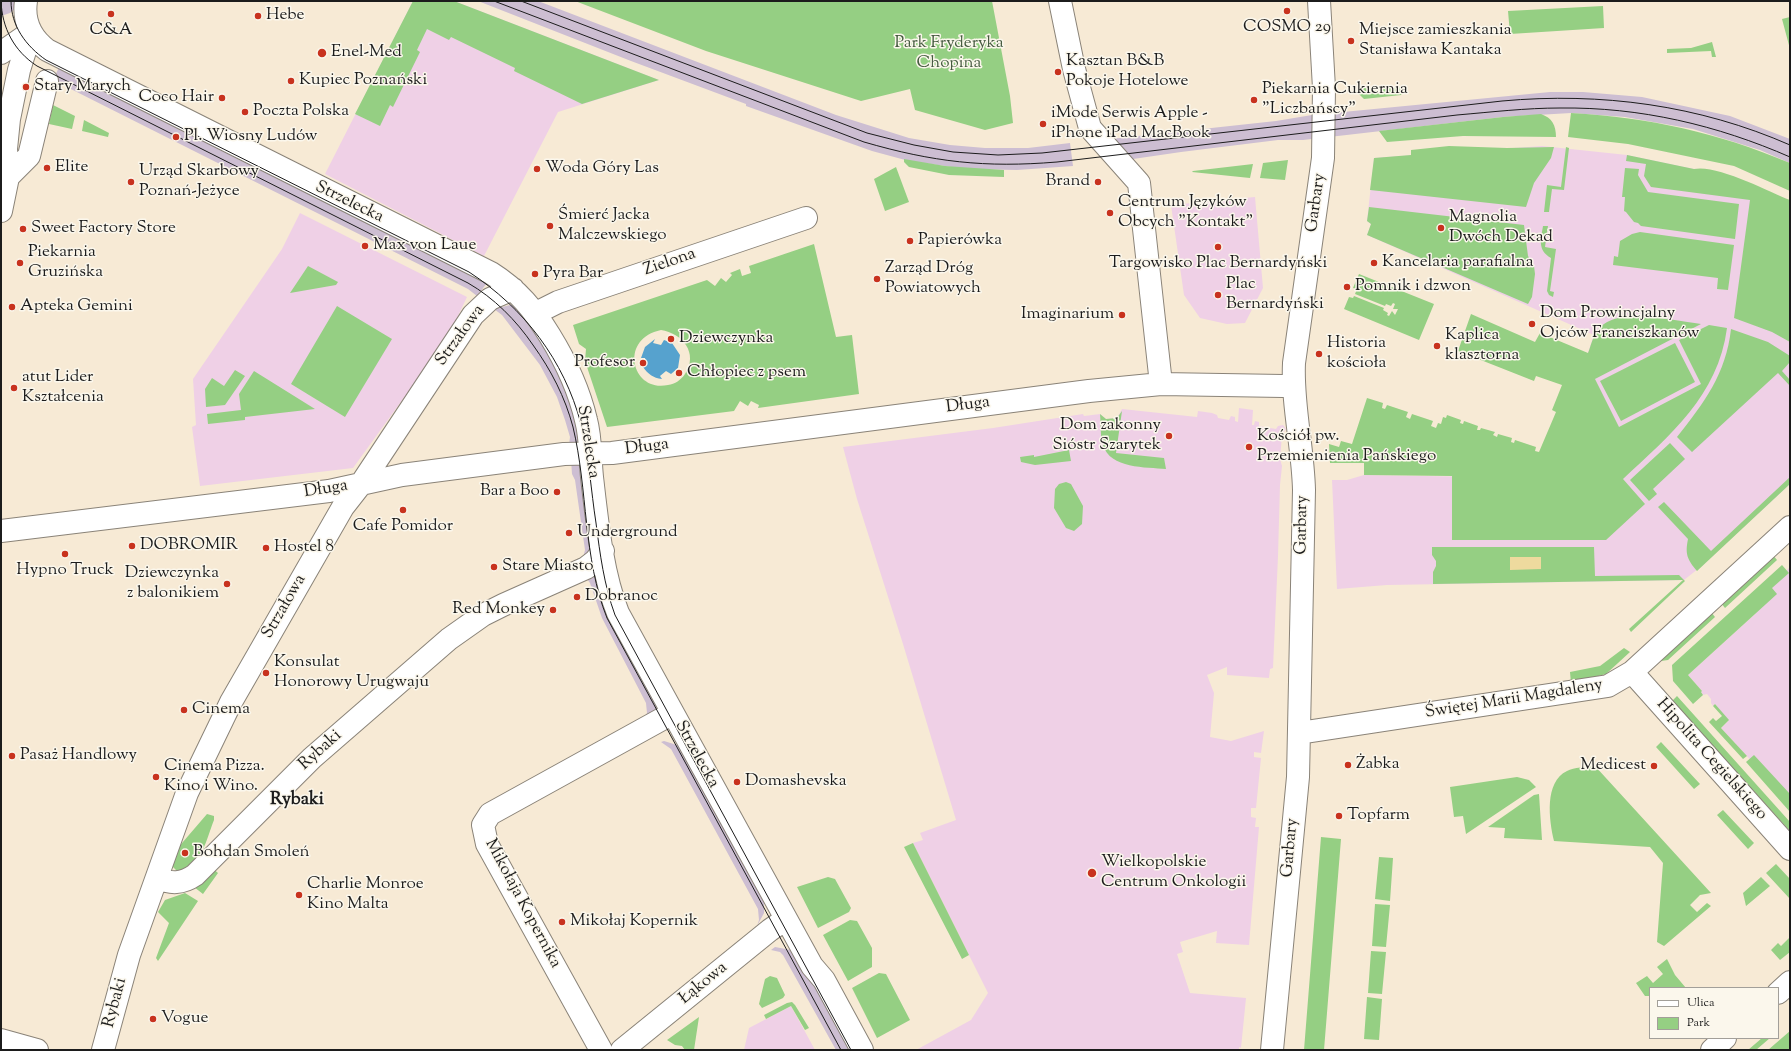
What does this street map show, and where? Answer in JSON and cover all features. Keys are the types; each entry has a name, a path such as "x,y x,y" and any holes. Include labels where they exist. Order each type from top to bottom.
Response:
{"street":[{"path":"1,211 8,177 6,148 9,120 19,70 31,32 26,16 26,1"},
{"path":"1060,1 1074,69 1090,128 1139,183 1161,384"},
{"name":"Garbary","path":"1272,1050 1298,777 1304,467 1294,385 1294,363 1323,158 1324,88 1319,1"},
{"path":"1,54 31,32"},
{"name":"Strzelecka","path":"31,32 42,47 55,55 491,273 513,289 536,313 567,366 580,397 587,421 603,551 609,588 618,613 812,966 824,980 862,1050"},
{"path":"8,177 29,156 47,81"},
{"name":"Zielona","path":"536,313 558,302 806,218"},
{"name":"Strzałowa","path":"157,878 187,792 231,702 343,507 361,484 472,315 490,299 513,289"},
{"name":"Długa","path":"1,531 329,491 402,475 564,454 590,454 627,451 1089,391 1161,384 1294,385"},
{"name":"Świętej Marii Magdaleny","path":"1299,733 1608,686 1632,672 1790,527"},
{"name":"Rybaki","path":"103,1050 129,955 157,878 174,883 183,882 194,875 312,758 466,626 503,605 586,568 595,561 603,551"},
{"name":"Hipolita Cegielskiego","path":"1632,672 1790,849"},
{"name":"Mikołaja Kopernika","path":"601,1050 487,844 483,825 490,814 673,713"},
{"name":"Łąkowa","path":"622,1050 766,933 786,919"},
{"path":"1779,992 1790,982"},
{"path":"1712,1050 1725,1039"},
{"path":"1,1040 37,1050"}],"shaded area":[{"path":"1,1 16,1 17,7 10,13 1,16"},
{"path":"454,1 659,80 558,112 484,256 325,174 412,3"},
{"path":"478,1 538,1 836,115 909,138 950,145 985,148 1028,148 1070,143 1073,166 1017,170 966,169 909,161 872,151 746,106 746,104"},
{"path":"61,63 490,279 477,296 468,289 53,80"},
{"path":"1550,92 1583,92 1642,97 1730,116 1790,139 1790,163 1760,150 1693,129 1625,117 1571,113 1503,117 1303,140 1278,140 1181,152 1133,159 1131,161 1110,139 1276,121 1312,115"},
{"path":"1542,146 1627,155 1694,169 1790,202 1790,484 1703,565 1684,580 1387,585 1337,589 1332,480 1347,480 1364,475 1545,478 1594,335 1367,235 1371,224 1367,221 1374,158"},
{"name":"Targowisko Plac Bernardyński","path":"1255,197 1263,288 1245,323 1227,324 1200,318 1184,295 1171,205"},
{"path":"300,213 467,297 448,337 353,468 200,486 192,427 196,425 193,379 282,249"},
{"path":"510,305 518,305 533,322 570,394 581,447 569,445 570,437 557,397 540,365 502,315 494,309"},
{"path":"1239,408 1253,410 1252,425 1254,425 1255,421 1259,422 1259,426 1276,429 1278,426 1283,425 1286,429 1282,435 1280,459 1282,466 1273,668 1270,669 1269,678 1227,675 1227,667 1207,675 1214,693 1210,737 1231,741 1264,731 1261,753 1254,752 1254,757 1261,758 1256,808 1251,808 1251,817 1256,818 1255,827 1259,827 1249,945 1216,943 1217,931 1180,942 1183,952 1177,954 1190,993 1246,998 1241,1048 1239,1047 1239,1050 916,1050 971,1020 988,993 913,843 923,840 920,833 956,820 903,644 857,499 843,447 993,428 1083,414 1084,416 1100,414 1106,419 1117,418 1122,409 1197,417 1198,411 1212,413 1217,415 1218,418 1229,420 1231,416 1235,417 1235,421 1238,422"},
{"path":"571,460 581,465 592,548 583,558 585,550"},
{"path":"598,566 658,707 657,711 644,718 647,713 646,703 602,618 590,583 587,579"},
{"path":"1790,567 1790,803 1721,728 1728,721 1715,704 1713,706 1711,699 1707,694 1703,695 1701,692 1702,691 1688,675 1755,614 1770,586"},
{"path":"664,741 680,746 764,900 764,913 757,926 759,920 758,909 671,749 661,742"},
{"path":"775,947 791,950 856,1050 836,1050 783,955 780,952 771,950"},
{"path":"791,1006 815,1050 744,1050 749,1028"}],"green space":[{"path":"413,1 454,1 659,80 582,104 514,71 515,68 451,37 449,40 427,29 417,50 420,52 393,107 390,105 380,126 355,114"},
{"name":"Park Fryderyka Chopina","path":"575,1 992,1 1010,96 1013,123 985,130 915,110 910,89 861,101 706,51"},
{"path":"1603,6 1604,28 1510,34 1508,11"},
{"path":"1790,17 1790,49 1782,19"},
{"path":"1712,42 1716,57 1712,57 1711,51 1667,53 1667,49 1691,48"},
{"path":"1361,87 1406,87 1401,95 1364,99 1357,92"},
{"path":"53,105 75,116 72,129 49,124"},
{"path":"1571,113 1600,115 1683,128 1763,152 1790,163 1790,191 1734,166 1628,144 1568,137"},
{"path":"1541,114 1553,122 1556,137 1463,136 1387,142 1379,131 1503,117"},
{"path":"84,120 109,133 108,137 82,131"},
{"path":"1449,146 1507,148 1554,147 1551,158 1534,183 1526,207 1370,190 1374,158 1411,155 1411,150"},
{"path":"1566,147 1569,148 1564,190 1552,189 1549,212 1544,212 1547,185 1561,187"},
{"path":"1627,155 1694,169 1715,170 1742,179 1790,200 1790,342 1772,332 1734,318 1750,200 1651,187 1644,176 1646,164 1626,161"},
{"path":"904,159 945,166 1004,170 1004,177 949,175 909,167 904,162"},
{"path":"1288,160 1285,180 1260,178 1263,163"},
{"path":"1253,164 1250,178 1192,172 1193,171"},
{"path":"896,167 909,202 885,211 874,179"},
{"path":"1625,168 1639,169 1638,175 1648,192 1739,204 1735,239 1641,226 1634,222 1624,211 1625,197 1622,197"},
{"path":"1369,207 1524,225 1528,256 1534,266 1535,274 1532,297 1528,304 1367,235 1371,224 1367,221"},
{"path":"1543,226 1548,226 1545,247 1556,249 1550,291 1554,292 1553,297 1549,295 1547,291 1551,258 1544,251 1541,244"},
{"path":"1640,232 1734,245 1728,290 1717,289 1718,278 1613,265 1614,256 1618,257 1620,241 1632,234"},
{"path":"814,244 836,337 852,335 859,394 758,408 759,405 751,401 748,406 740,401 734,411 607,427 585,361 586,349 579,344 573,325 707,280 715,286 721,278 726,282 732,275 730,273 740,269 742,276 751,273 749,266","holes":["661,330 676,335 686,345 689,352 689,366 685,374 675,383 668,385 656,385 646,381 639,373 635,364 635,353 639,344 647,335"]},
{"path":"308,266 338,282 336,285 290,293"},
{"path":"1359,274 1434,304 1419,340 1344,309 1349,297 1353,298 1354,296 1384,308 1383,310 1388,313 1387,315 1389,316 1392,311 1395,315 1398,309 1393,309 1395,304 1393,303 1391,306 1386,304 1385,306 1355,294 1357,289 1353,288"},
{"path":"337,306 392,339 345,417 291,384"},
{"path":"1471,314 1535,342 1540,333 1588,353 1594,337 1604,324 1624,317 1651,317 1701,324 1595,379 1619,427 1701,384 1679,340 1709,325 1727,328 1722,352 1714,374 1703,394 1674,430 1623,479 1645,504 1606,540 1452,540 1452,476 1364,475 1364,463 1330,463 1329,444 1339,447 1341,441 1352,444 1367,398 1383,403 1382,408 1385,409 1387,405 1408,412 1406,417 1410,419 1412,414 1433,421 1431,426 1436,428 1438,423 1441,424 1443,417 1446,418 1447,415 1461,420 1460,423 1463,424 1464,421 1478,426 1477,430 1480,430 1481,428 1495,432 1493,435 1497,437 1498,434 1512,438 1511,442 1514,443 1515,440 1536,447 1535,451 1539,452 1556,412 1552,410 1562,385 1536,376 1534,381 1458,351"},
{"path":"1731,329 1768,342 1790,356 1790,362 1782,371 1790,380 1790,386 1778,373 1692,452 1677,437 1705,400 1719,374 1728,345"},
{"path":"1675,343 1695,382 1621,421 1600,381"},
{"path":"235,370 245,376 225,405 206,407 205,389 212,378 224,386"},
{"path":"254,371 315,409 245,417 245,420 208,424 207,414 241,410 239,394"},
{"path":"1122,411 1116,453 1164,458 1166,469 1139,467 1121,463 1113,459 1107,453 1102,441 1100,414 1106,419 1117,418"},
{"path":"1670,443 1685,459 1653,489 1657,494 1649,501 1630,480"},
{"path":"1069,450 1071,461 1035,465 1021,462 1020,457 1034,455 1034,457"},
{"path":"1790,477 1790,484 1697,571 1691,563 1687,553 1688,539 1658,507 1664,502 1711,551"},
{"path":"1066,482 1071,484 1083,506 1082,524 1074,531 1066,528 1054,508 1055,489 1059,484"},
{"path":"1432,547 1594,547 1595,576 1679,575 1685,581 1631,632 1629,629 1683,580 1433,584 1433,572 1436,566 1436,561 1432,555","holes":["1510,557 1540,557 1510,570"]},
{"path":"1773,555 1777,560 1725,608 1721,603"},
{"path":"1782,565 1789,573 1772,588 1777,594 1688,675 1702,691 1701,692 1703,695 1693,704 1673,681 1672,665"},
{"path":"1711,612 1715,617 1668,660 1661,661 1666,654"},
{"path":"1624,648 1630,652 1606,674 1571,683 1570,672 1600,666"},
{"path":"1677,696 1790,822 1790,831 1672,701"},
{"path":"1715,704 1729,720 1721,728 1747,756 1743,759 1709,722 1713,718 1716,721 1722,716 1713,706"},
{"path":"1661,742 1700,784 1694,789 1656,747"},
{"path":"1754,755 1790,794 1790,812 1746,762"},
{"path":"1595,766 1711,893 1700,895 1690,905 1697,912 1707,903 1711,906 1664,946 1657,942 1663,863 1650,847 1554,841 1550,802 1551,792 1555,784 1560,776 1567,771 1580,767"},
{"path":"1517,777 1529,780 1536,787 1466,834 1463,816 1454,817 1450,787"},
{"path":"1539,794 1542,840 1504,838 1505,828 1488,827 1534,795"},
{"path":"1723,810 1754,843 1748,849 1717,815"},
{"path":"207,814 214,816 214,820 202,851 193,864 178,872 172,866 176,850"},
{"path":"1321,837 1341,839 1324,1050 1304,1050"},
{"path":"913,843 969,955 962,959 904,847"},
{"path":"1379,857 1393,858 1390,901 1375,899"},
{"path":"1776,864 1790,879 1790,899 1766,873"},
{"path":"211,867 218,873 203,894 194,887"},
{"path":"828,877 835,879 851,908 849,912 818,928 797,887"},
{"path":"1761,877 1770,886 1746,906 1743,893"},
{"path":"185,893 198,901 158,961 156,958 169,923 158,912 165,900"},
{"path":"1375,904 1390,905 1386,947 1372,946"},
{"path":"850,920 857,921 872,948 872,967 848,981 823,935"},
{"path":"1790,937 1790,952 1780,960 1771,950 1778,943 1781,946"},
{"path":"1371,951 1386,952 1382,994 1368,993"},
{"path":"1667,959 1675,975 1685,987 1649,987 1649,996 1645,996 1636,983 1647,976 1653,983 1663,974 1657,967"},
{"path":"879,973 886,974 910,1020 877,1038 852,988"},
{"path":"770,976 777,978 785,995 783,998 762,1008 759,1004 765,979"},
{"path":"1367,997 1382,999 1379,1040 1364,1039"},
{"path":"792,1002 809,1028 805,1030 791,1006 766,1019 764,1015"},
{"path":"699,1017 694,1050 685,1050 682,1046 675,1045 667,1040"},
{"path":"1790,1031 1790,1050 1768,1050"},
{"path":"1761,1039 1769,1039 1756,1050 1748,1050"}],"sand":[{"path":"1510,557 1541,557 1541,569 1510,570"}],"water":[{"path":"655,339 653,343 661,345 664,340 672,343 680,355 678,368 671,374 666,371 660,376 662,379 653,377 647,372 643,367 646,366 645,358 641,358 645,347"}],"tram line":[{"path":"1,1 4,20 11,38 22,53 37,66 468,283 496,303 512,318 540,354 562,394 570,416 578,451 594,572 599,595 607,618 841,1050"},
{"path":"11,1 14,19 21,35 26,42 46,60 469,272 489,286 524,319 553,357 574,401 584,436 599,546 608,592 615,615 851,1050"},
{"path":"494,1 864,142 936,159 959,162 982,164 1031,164 1057,162 1457,115 1522,109 1560,108 1619,111 1678,120 1735,136 1790,157"},
{"path":"521,1 867,133 914,145 953,152 998,155 1042,153 1502,101 1576,98 1613,100 1685,111 1756,131 1790,145"}],"place":[{"name":"COSMO 29","path":"1287,11"},
{"name":"C&A","path":"111,14"},
{"name":"Hebe","path":"258,16"},
{"name":"Miejsce zamieszkania Stanisława Kantaka","path":"1351,41"},
{"name":"Enel-Med","path":"322,53"},
{"name":"Kasztan B&B Pokoje Hotelowe","path":"1058,72"},
{"name":"Kupiec Poznański","path":"291,81"},
{"name":"Stary Marych","path":"26,87"},
{"name":"Coco Hair","path":"222,98"},
{"name":"Piekarnia Cukiernia \"Liczbańscy\"","path":"1254,100"},
{"name":"Poczta Polska","path":"245,112"},
{"name":"iMode Serwis Apple - iPhone iPad MacBook","path":"1043,124"},
{"name":"Pl. Wiosny Ludów","path":"176,137"},
{"name":"Elite","path":"47,168"},
{"name":"Woda Góry Las","path":"537,169"},
{"name":"Urząd Skarbowy Poznań-Jeżyce","path":"131,182"},
{"name":"Brand","path":"1098,182"},
{"name":"Centrum Języków Obcych \"Kontakt\"","path":"1110,213"},
{"name":"Śmierć Jacka Malczewskiego","path":"550,226"},
{"name":"Magnolia Dwóch Dekad","path":"1441,228"},
{"name":"Sweet Factory Store","path":"23,229"},
{"name":"Papierówka","path":"910,241"},
{"name":"Max von Laue","path":"365,246"},
{"name":"Targowisko Plac Bernardyński","path":"1218,247"},
{"name":"Piekarnia Gruzińska","path":"20,263"},
{"name":"Kancelaria parafialna","path":"1374,263"},
{"name":"Pyra Bar","path":"535,274"},
{"name":"Zarząd Dróg Powiatowych","path":"877,279"},
{"name":"Pomnik i dzwon","path":"1347,287"},
{"name":"Plac Bernardyński","path":"1218,295"},
{"name":"Apteka Gemini","path":"12,307"},
{"name":"Imaginarium","path":"1122,315"},
{"name":"Dom Prowincjalny Ojców Franciszkanów","path":"1532,324"},
{"name":"Dziewczynka","path":"671,339"},
{"name":"Kaplica klasztorna","path":"1437,346"},
{"name":"Historia kościoła","path":"1319,354"},
{"name":"Profesor","path":"643,363"},
{"name":"Chłopiec z psem","path":"679,373"},
{"name":"atut Lider Kształcenia","path":"14,388"},
{"name":"Dom zakonny Sióstr Szarytek","path":"1169,436"},
{"name":"Kościół pw. Przemienienia Pańskiego","path":"1249,447"},
{"name":"Bar a Boo","path":"557,492"},
{"name":"Cafe Pomidor","path":"403,510"},
{"name":"Underground","path":"569,533"},
{"name":"DOBROMIR","path":"132,546"},
{"name":"Hostel 8","path":"266,548"},
{"name":"Hypno Truck","path":"65,554"},
{"name":"Stare Miasto","path":"494,567"},
{"name":"Dziewczynka z balonikiem","path":"227,584"},
{"name":"Dobranoc","path":"577,597"},
{"name":"Red Monkey","path":"553,610"},
{"name":"Konsulat Honorowy Urugwaju","path":"266,673"},
{"name":"Cinema","path":"184,710"},
{"name":"Pasaż Handlowy","path":"12,756"},
{"name":"Żabka","path":"1348,765"},
{"name":"Medicest","path":"1654,766"},
{"name":"Cinema Pizza. Kino i Wino.","path":"156,777"},
{"name":"Domashevska","path":"737,782"},
{"name":"Topfarm","path":"1339,816"},
{"name":"Bohdan Smoleń","path":"185,853"},
{"name":"Wielkopolskie Centrum Onkologii","path":"1092,873"},
{"name":"Charlie Monroe Kino Malta","path":"299,895"},
{"name":"Mikołaj Kopernik","path":"562,922"},
{"name":"Vogue","path":"153,1019"}],"district":[{"name":"Rybaki","path":"297,801"}]}
